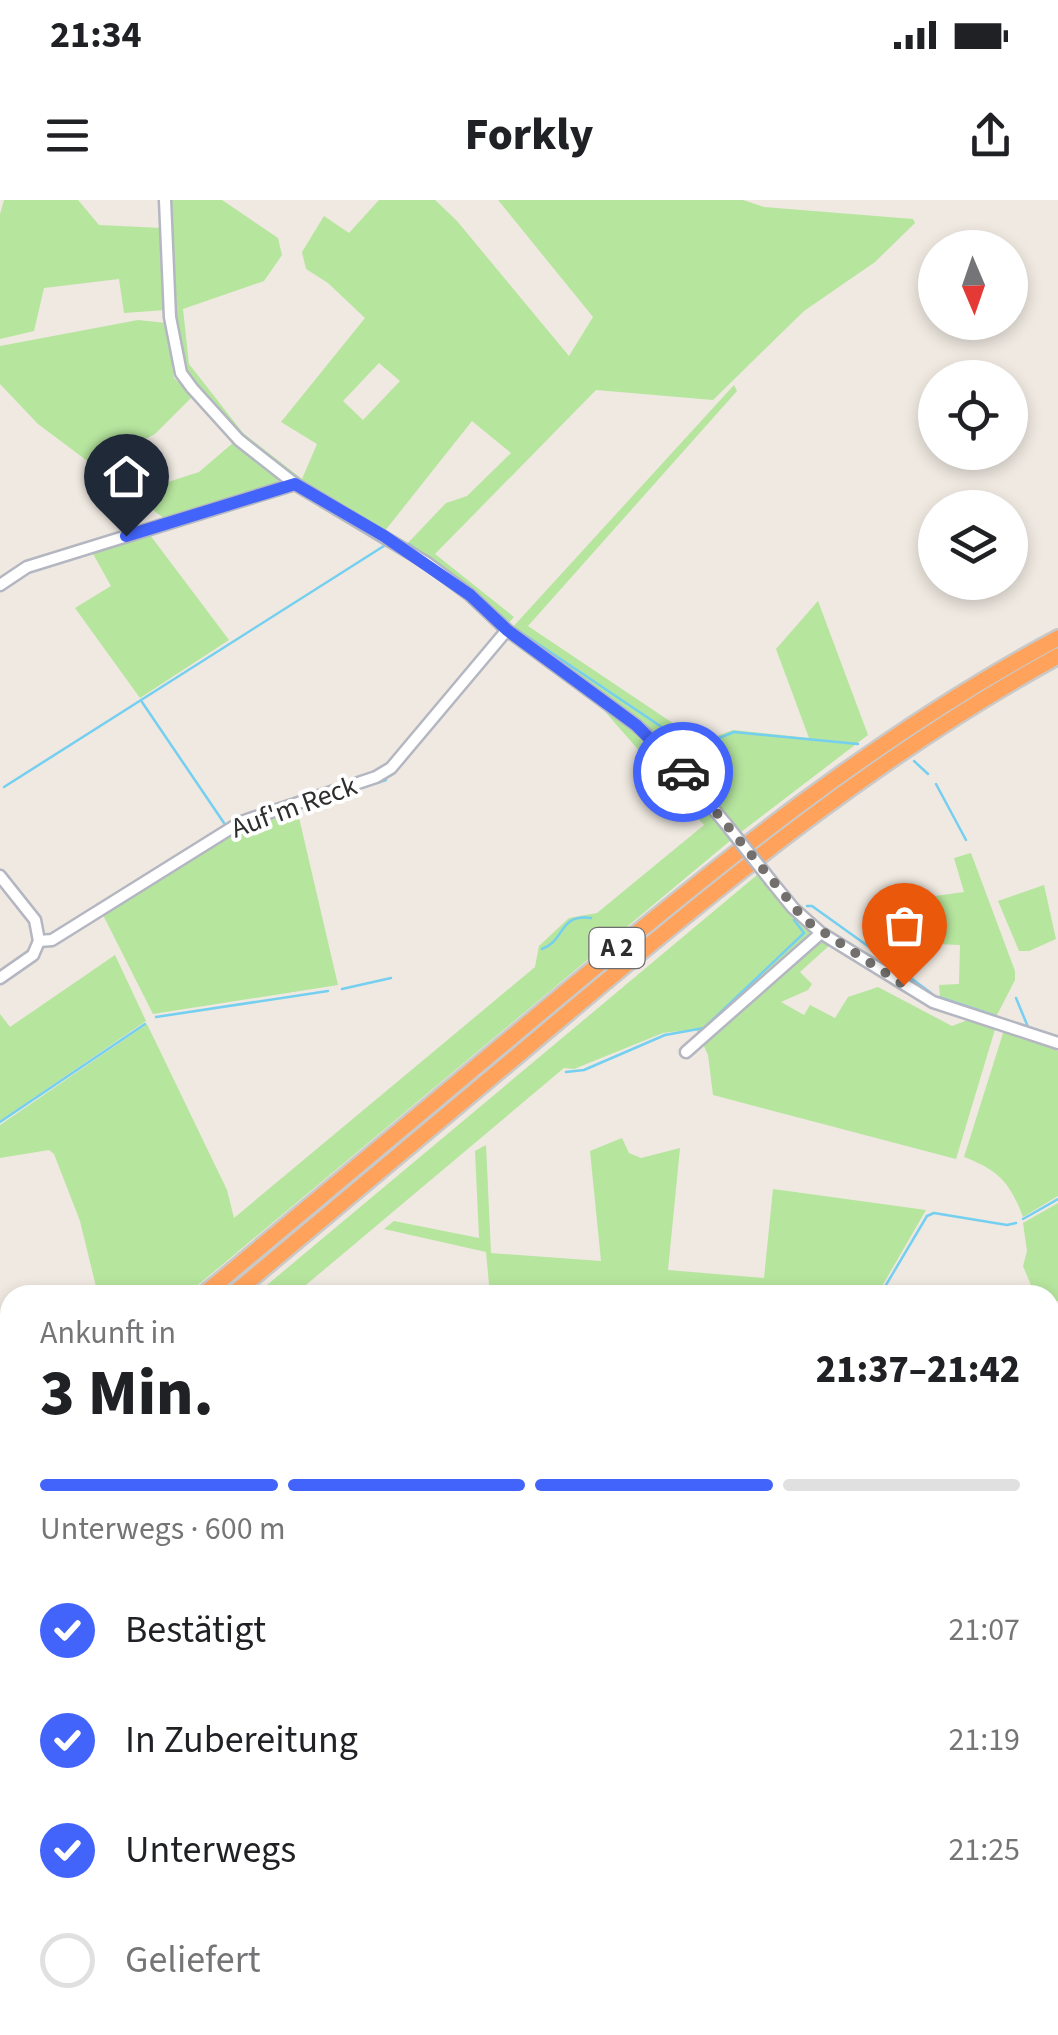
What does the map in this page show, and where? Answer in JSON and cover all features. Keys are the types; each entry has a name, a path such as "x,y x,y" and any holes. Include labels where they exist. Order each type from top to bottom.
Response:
{"highway":[{"name":"A 2","path":"215,1285 706,875 826,782 930,712 1058,638"},
{"name":"A 2","path":"244,1285 718,886 802,821 939,726 1058,656"}],"street":[{"path":"165,200 170,318 181,373 239,440 295,484 427,563 470,595 507,630 636,725 664,750 793,908 821,933 933,1002 1058,1044"},
{"path":"0,586 27,567 295,484"},
{"name":"Auf'm Reck","path":"0,978 33,955 40,941 52,940 241,822 376,778 390,768 507,630"},
{"path":"0,876 34,920 40,941"},
{"path":"686,1052 821,933"}],"green space":[{"path":"4,200 78,200 99,225 161,228 166,310 124,313 119,279 44,288 34,331 0,339 0,214"},
{"path":"168,200 222,200 278,238 282,255 264,281 183,309 189,364 243,433 302,479 317,444 281,422 365,318 328,283 306,269 302,252 324,216 349,233 379,200 435,200 457,221 569,356 593,317 498,200 743,200 764,207 913,219 915,223 875,262 804,311 713,400 596,390 435,554 514,617 507,625 405,546 446,503 467,496 511,453 472,421 384,532 301,483 240,438 183,372 171,291","holes":["379,363 400,381 363,420 343,401"]},
{"path":"138,320 166,323 174,378 193,396 155,434 138,443 151,456 124,481 137,492 199,472 234,442 277,476 278,482 165,519 38,424 0,384 0,346"},
{"path":"734,385 737,391 528,626 701,742 733,730 809,738 776,649 818,601 868,735 741,832 667,746 511,629"},
{"path":"150,535 229,640 140,698 75,608 111,586 92,552"},
{"path":"601,707 662,752 731,840 198,1285 96,1285 80,1221 54,1154 49,1150 0,1158 0,1125 147,1024 227,1190 234,1218 535,967 539,946 569,918 597,913 704,825"},
{"path":"297,809 338,985 153,1014 102,913 226,837"},
{"path":"971,853 1015,971 1015,980 997,1015 940,996 939,985 959,984 960,945 910,943 907,974 898,967 902,922 922,921 921,898 964,892 954,858"},
{"path":"757,875 804,928 831,944 800,972 812,984 808,990 781,1002 804,1015 810,1005 835,1018 848,997 878,987 952,1026 973,1018 996,1026 956,1159 713,1095 708,1055 696,1029 663,1033 574,1069 564,1068 306,1285 267,1285"},
{"path":"1044,885 1056,939 1029,951 1019,951 998,901"},
{"path":"115,955 146,1021 0,1121 0,1014 10,1027"},
{"path":"1004,1030 1058,1051 1058,1196 1023,1217 1001,1179 964,1157"},
{"path":"622,1138 629,1153 641,1158 680,1148 668,1270 764,1278 773,1189 926,1210 883,1285 489,1285 486,1252 384,1229 394,1221 479,1238 475,1151 486,1145 491,1253 601,1261 590,1151"},
{"path":"1058,1203 1058,1285 1031,1285 1023,1266 1027,1251 1023,1223"}],"waterway":[{"path":"4,787 387,544"},
{"path":"409,544 427,557"},
{"path":"414,561 441,579"},
{"path":"438,565 506,620"},
{"path":"516,629 684,742"},
{"path":"142,702 224,823"},
{"path":"694,748 734,732 858,744"},
{"path":"914,761 928,774"},
{"path":"308,805 386,780"},
{"path":"936,784 966,840"},
{"path":"807,906 886,959"},
{"path":"542,949 573,920 591,918"},
{"path":"566,1072 584,1070 665,1035 704,1028 804,933 794,920"},
{"path":"900,970 931,993"},
{"path":"342,989 391,978"},
{"path":"156,1017 328,991"},
{"path":"939,997 996,1016"},
{"path":"1016,998 1028,1027 1049,1035"},
{"path":"0,1122 145,1024"},
{"path":"1023,1219 1058,1199"},
{"path":"886,1285 927,1216 934,1213 1007,1225 1016,1223"}],"way so far":[{"path":"683,772 805,920 904,985"}],"route":[{"path":"126,536 295,484 427,563 470,595 507,630 636,725 683,772"}]}
